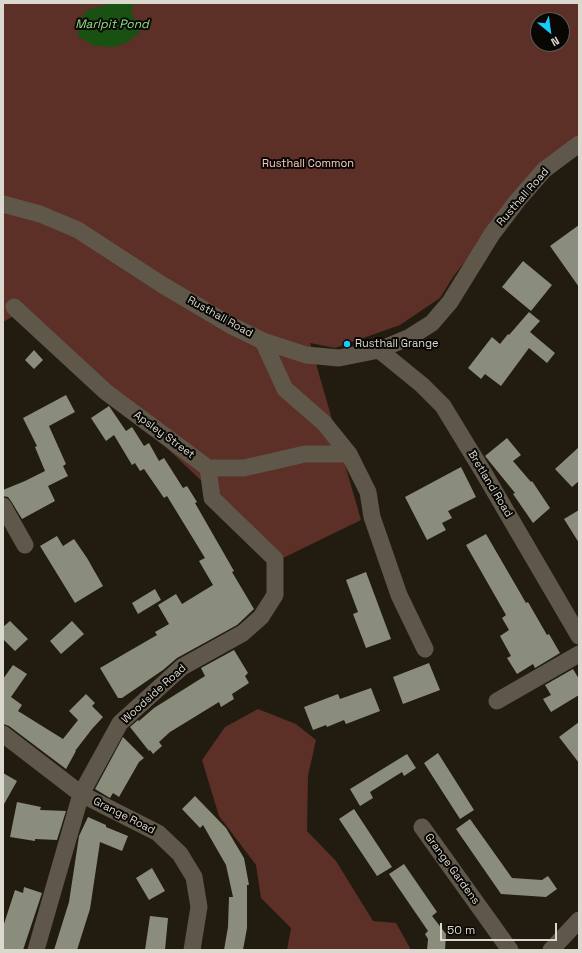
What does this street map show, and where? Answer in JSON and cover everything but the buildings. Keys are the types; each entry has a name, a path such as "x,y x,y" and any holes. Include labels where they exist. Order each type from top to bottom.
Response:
{"street":[{"name":"Rusthall Road","path":"3,204 40,214 78,230 161,284 230,325 263,341 306,355 339,358 379,350 410,337 432,323 450,302 492,234 517,201 544,170 579,144"},
{"name":"Apsley Street","path":"14,307 106,392 208,468"},
{"path":"263,341 285,389 324,424 349,454 368,492 372,517 399,595 425,649"},
{"name":"Bretland Road","path":"379,350 422,384 443,406 579,636"},
{"path":"208,468 244,468 305,454 349,454"},
{"name":"Woodside Road","path":"36,950 81,794 120,723 182,667 243,633 260,617 275,596 275,559 212,498 208,468"},
{"path":"3,506 25,546"},
{"path":"497,701 579,654"},
{"name":"Grange Road","path":"3,734 81,794 158,833 180,854 194,878 199,907 192,950"},
{"name":"Grange Gardens","path":"422,827 510,950"},
{"path":"551,950 579,920"}],"green space":[{"name":"Rusthall Common","path":"3,3 579,3 579,136 539,165 453,277 440,298 400,325 335,348 310,343 361,520 283,558 22,311 3,322"},
{"path":"258,709 296,724 316,740 308,776 307,831 336,861 373,921 396,923 410,950 287,950 291,928 261,898 256,865 219,816 202,760 225,727"}],"water":[{"name":"Marlpit Pond","path":"114,3 134,3 131,11 140,32 128,42 115,47 94,46 78,36 79,21 87,10"}],"place":[{"name":"Rusthall Grange","path":"347,344"}]}
